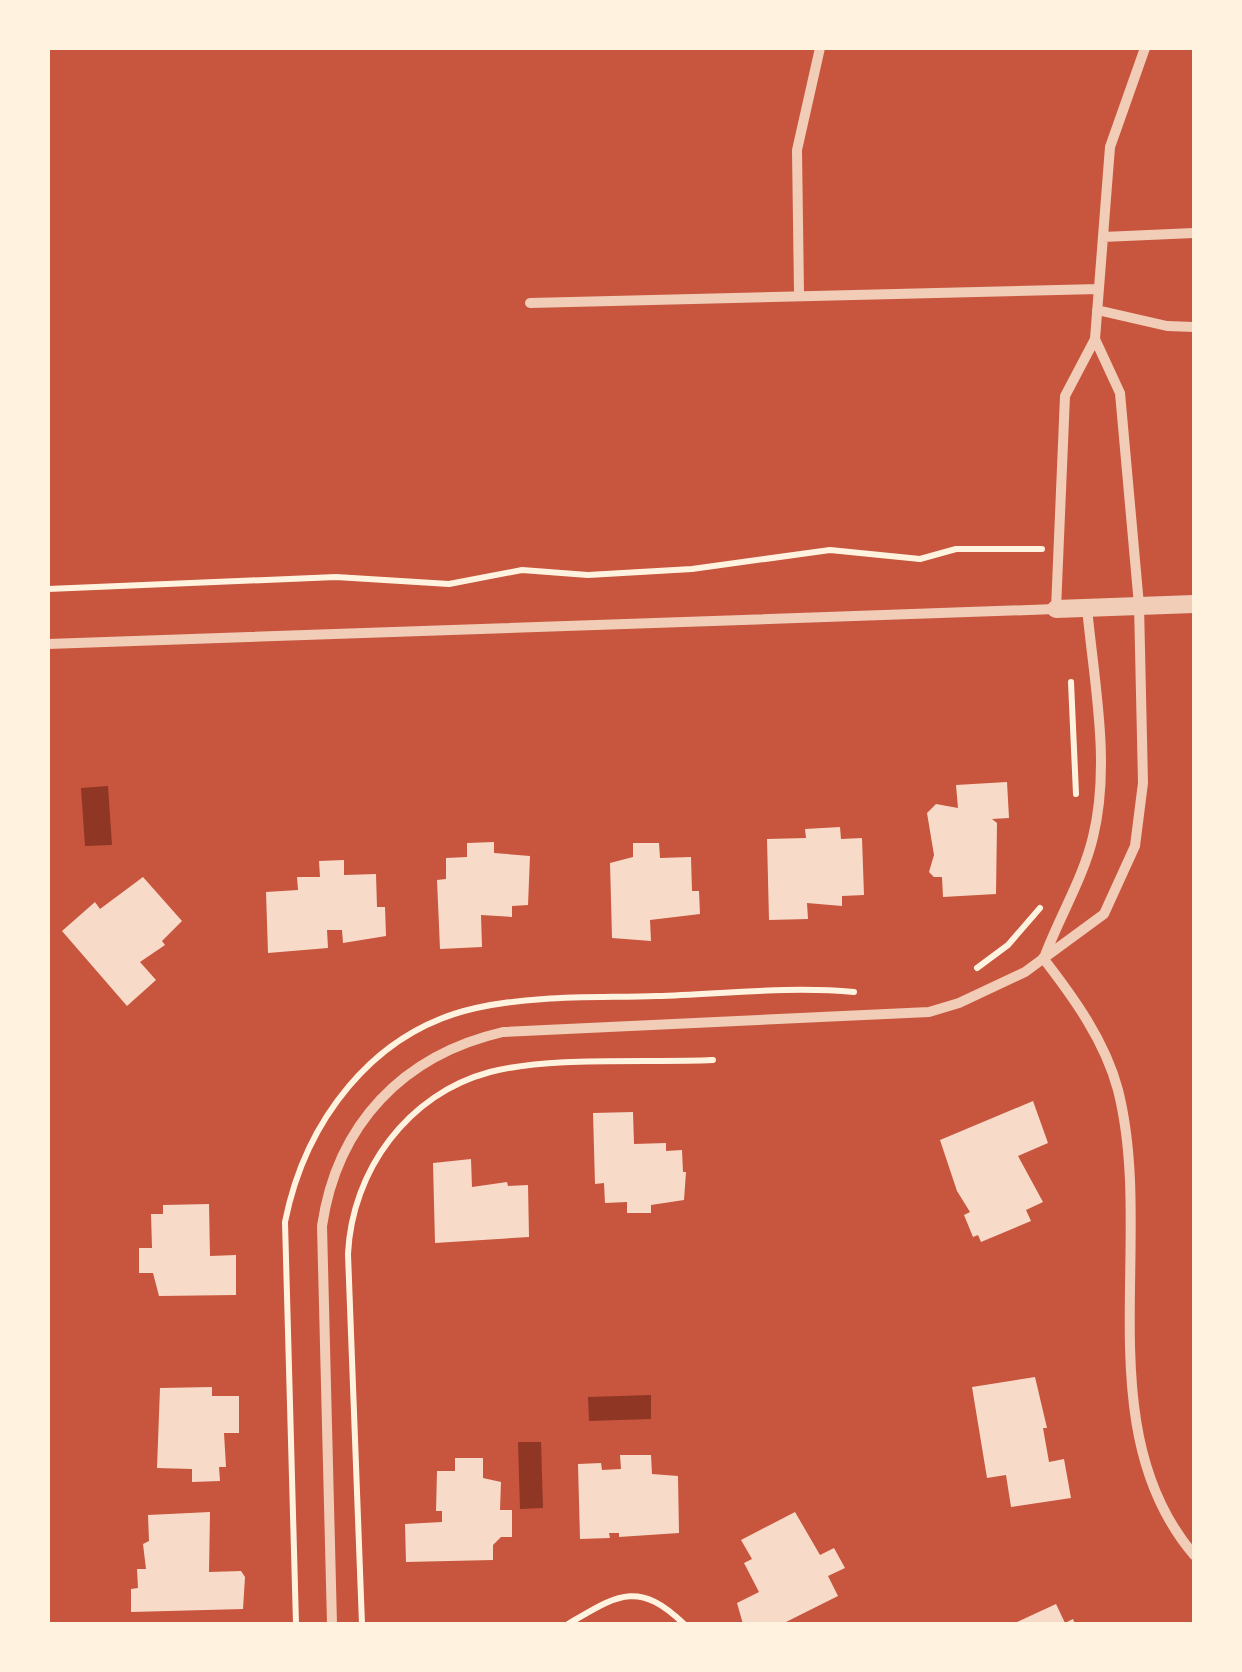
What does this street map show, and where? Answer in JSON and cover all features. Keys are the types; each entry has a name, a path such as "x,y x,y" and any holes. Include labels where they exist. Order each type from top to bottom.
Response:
{"street":[{"path":"799,293 797,150 820,48"},
{"path":"1056,609 1065,396 1095,339 1110,147 1144,48"},
{"path":"1103,237 1194,233"},
{"path":"530,303 799,293 1099,289"},
{"path":"1097,310 1167,326 1194,327"},
{"path":"332,1624 322,1226 327,1190 341,1153 362,1118 390,1088 445,1051 503,1032 929,1012 959,1003 1025,972 1104,914 1135,846 1143,783 1139,605 1120,393 1095,339"},
{"path":"48,644 1194,604"},
{"path":"1043,958 1062,908 1083,870 1099,810 1101,777 1088,608"},
{"path":"1043,958 1078,1003 1118,1088 1131,1220 1136,1413 1160,1503 1194,1555"}],"path":[{"path":"48,589 336,577 449,584 522,570 588,574 692,569 830,550 920,559 956,549 1058,550"},
{"path":"1071,674 1076,809"},
{"path":"962,976 1008,945 1042,905"},
{"path":"296,1624 285,1222 292,1188 313,1138 335,1100 358,1073 426,1027 473,1008 863,992"},
{"path":"362,1624 348,1254 354,1213 372,1166 389,1139 428,1102 487,1073 535,1066 713,1060"},
{"path":"568,1624 602,1602 630,1596 657,1604 684,1624"}],"shaded area":[{"path":"108,786 112,845 85,846 81,788"},
{"path":"651,1395 651,1419 589,1421 588,1397"},
{"path":"518,1442 541,1442 543,1508 520,1509"}],"building":[{"path":"1007,782 1009,818 992,819 997,823 996,894 943,897 942,877 929,872 934,855 927,813 936,804 958,808 956,785"},
{"path":"840,827 841,839 862,838 864,895 842,896 842,906 807,903 808,919 769,920 767,839 806,838 805,829"},
{"path":"494,842 494,853 530,856 528,905 512,906 512,917 481,915 482,947 440,949 437,880 446,879 446,858 467,857 467,843"},
{"path":"633,843 659,843 660,858 691,857 692,891 699,891 700,914 650,920 651,941 612,938 610,863 633,857"},
{"path":"344,860 344,875 376,874 377,907 385,907 386,936 343,943 342,930 327,930 328,948 268,953 266,892 298,890 297,877 320,877 319,861"},
{"path":"143,877 182,921 162,941 165,945 140,962 156,980 127,1006 62,931 95,902 100,909"},
{"path":"1033,1101 1048,1143 1018,1156 1043,1202 1026,1210 1031,1221 981,1242 978,1235 973,1237 964,1215 970,1212 957,1191 940,1140"},
{"path":"633,1112 634,1144 666,1143 666,1151 682,1150 686,1172 684,1200 651,1205 651,1213 627,1213 627,1202 605,1203 604,1183 595,1184 593,1113"},
{"path":"471,1159 472,1187 507,1182 508,1186 528,1185 529,1237 435,1243 433,1163"},
{"path":"209,1204 210,1256 236,1255 236,1295 159,1296 153,1273 139,1273 139,1248 152,1248 151,1214 163,1214 163,1205"},
{"path":"1035,1377 1047,1428 1043,1428 1049,1462 1064,1459 1071,1498 1011,1507 1006,1475 987,1478 972,1387"},
{"path":"212,1387 212,1396 239,1396 239,1433 224,1433 226,1467 219,1467 220,1481 192,1482 192,1469 157,1468 160,1388"},
{"path":"620,1455 651,1455 652,1474 678,1476 679,1533 619,1537 619,1533 609,1533 610,1538 580,1539 578,1464 601,1463 602,1470 621,1469"},
{"path":"455,1458 483,1458 483,1478 501,1482 500,1510 512,1510 512,1537 501,1537 493,1545 493,1560 406,1562 405,1524 442,1522 442,1511 436,1511 437,1471 455,1471"},
{"path":"210,1512 209,1572 241,1571 245,1577 243,1609 131,1612 131,1589 138,1588 137,1569 146,1569 143,1544 149,1541 148,1515"},
{"path":"795,1512 820,1555 834,1548 845,1568 828,1576 838,1596 782,1624 743,1624 737,1603 759,1592 744,1563 752,1559 741,1540"},
{"path":"1056,1604 1065,1623 1073,1619 1075,1624 1013,1624"}]}
